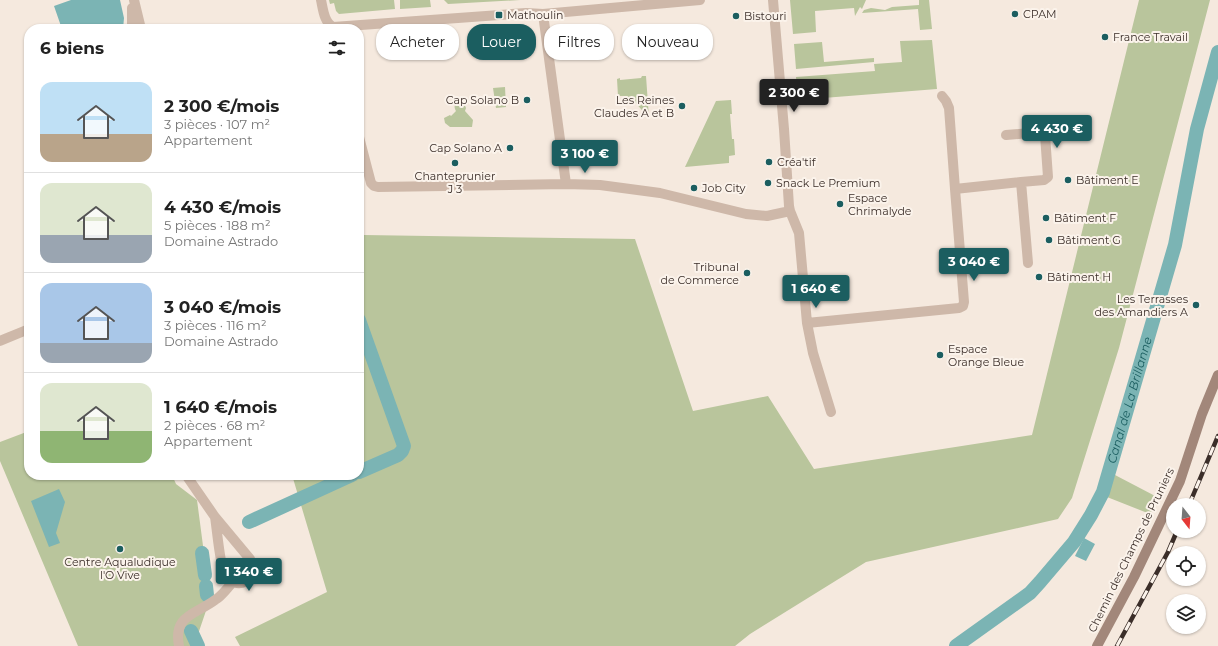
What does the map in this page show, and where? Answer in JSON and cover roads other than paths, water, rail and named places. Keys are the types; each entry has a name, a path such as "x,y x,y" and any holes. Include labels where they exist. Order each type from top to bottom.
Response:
{"street":[{"path":"132,24 133,0"},
{"path":"133,0 140,24"},
{"path":"321,0 329,24"},
{"path":"364,26 519,14 544,14 700,0"},
{"path":"772,0 790,211 798,229 800,238 807,323 813,352 832,412"},
{"path":"544,14 566,184"},
{"path":"807,323 959,308 963,306 964,302 949,108 942,96"},
{"path":"955,189 1044,180 1048,177 1045,135 1042,132 1006,135"},
{"path":"364,156 371,182 376,186 600,185 660,193 746,214 767,216 790,211"},
{"path":"1020,182 1028,264"},
{"path":"0,341 24,332"},
{"name":"Chemin des Champs de Pruniers","path":"1097,646 1134,577 1180,481 1202,414 1218,375"},
{"path":"189,480 215,517 244,551 252,565 253,573 249,578 240,583 232,582 223,570 215,517"},
{"path":"179,646 178,630 181,622 216,600 232,582"}],"water":[{"path":"71,0 120,0 124,18 123,24 60,24 54,6"},
{"path":"59,489 65,502 56,533 60,543 49,547 31,501"},
{"path":"1084,538 1095,544 1086,561 1075,556"}],"waterway":[{"name":"Canal de La Brillanne","path":"956,646 1030,593 1074,542 1103,492 1175,245 1197,129 1218,52"},
{"name":"Canal de La Brillanne","path":"364,334 404,446 398,455 364,470"},
{"name":"Canal de La Brillanne","path":"249,522 341,480"},
{"name":"Canal de La Brillanne","path":"202,553 205,575"},
{"name":"Canal de La Brillanne","path":"206,586 207,595"},
{"name":"Canal de La Brillanne","path":"191,631 198,646"}],"railway":[{"path":"1192,498 1218,436"},
{"path":"1117,646 1168,552 1174,538"}],"place":[{"name":"CPAM","path":"1015,14"},
{"name":"Mathoulin","path":"499,15"},
{"name":"Bistouri","path":"736,16"},
{"name":"France Travail","path":"1105,37"},
{"name":"Cap Solano B","path":"527,100"},
{"name":"Les Reines Claudes A et B","path":"682,106"},
{"name":"Cap Solano A","path":"510,148"},
{"name":"Créa'tif","path":"769,162"},
{"name":"Chanteprunier J 3","path":"455,163"},
{"name":"Bâtiment E","path":"1068,180"},
{"name":"Snack Le Premium","path":"768,183"},
{"name":"Job City","path":"694,188"},
{"name":"Espace Chrimalyde","path":"840,204"},
{"name":"Bâtiment F","path":"1046,218"},
{"name":"Bâtiment G","path":"1049,240"},
{"name":"Tribunal de Commerce","path":"747,273"},
{"name":"Bâtiment H","path":"1039,277"},
{"name":"Les Terrasses des Amandiers A","path":"1196,305"},
{"name":"Espace Orange Bleue","path":"940,355"},
{"name":"Centre Aqualudique l'O Vive","path":"120,549"}]}
